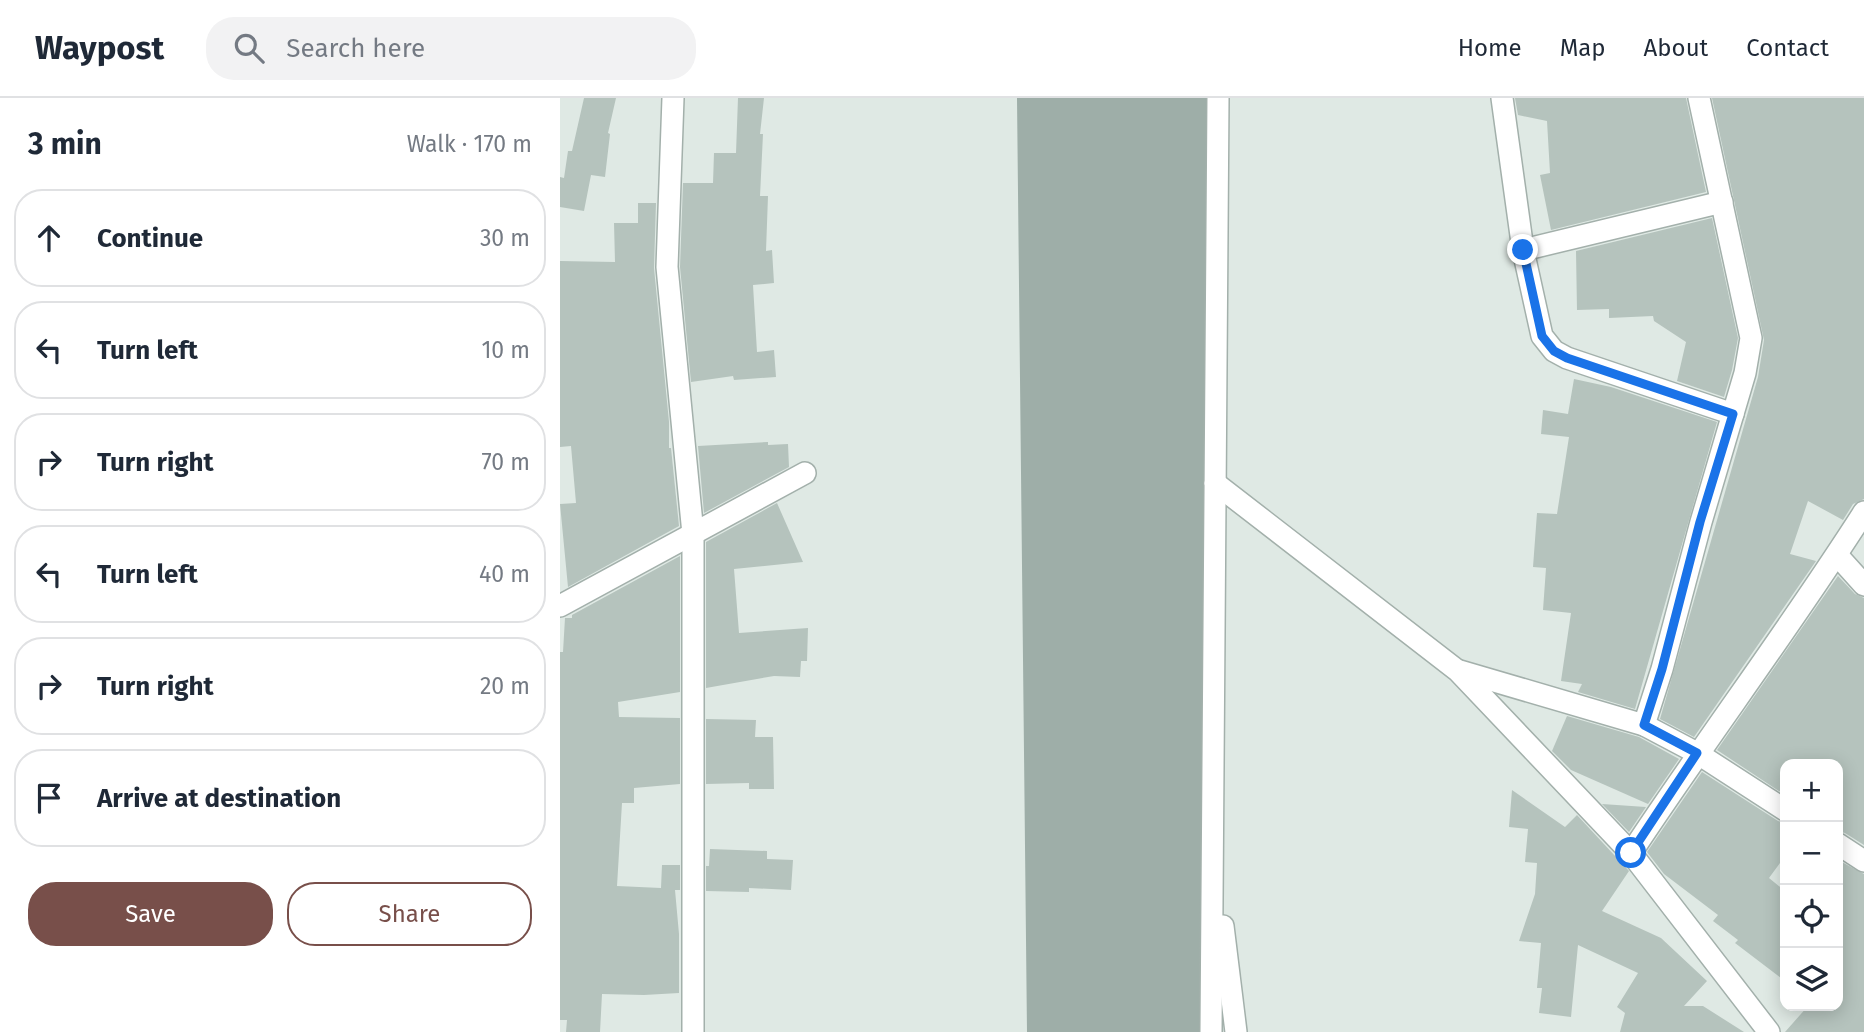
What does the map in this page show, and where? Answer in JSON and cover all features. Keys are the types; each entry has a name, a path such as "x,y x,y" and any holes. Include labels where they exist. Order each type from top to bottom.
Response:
{"street":[{"path":"673,98 667,267 693,534 693,1032"},
{"path":"1211,1032 1218,98"},
{"path":"1503,98 1523,250 1542,336 1554,351 1567,358 1733,414"},
{"path":"1644,725 1733,414 1751,338 1699,98"},
{"path":"1523,250 1722,202"},
{"path":"560,603 806,473"},
{"path":"1215,483 1458,671 1631,853 1769,1032"},
{"path":"1631,853 1864,512"},
{"path":"1837,555 1864,585"},
{"path":"1458,671 1644,725 1697,753 1780,807"},
{"path":"1213,838 1236,1032"},
{"path":"1843,847 1864,861"}],"building":[{"path":"584,98 616,98 608,133 605,177 591,175 584,211 560,207 560,177 564,178 568,151 572,151"},
{"path":"738,98 764,98 760,134 763,134 760,196 768,196 766,251 772,250 774,283 753,285 757,352 774,350 776,377 734,380 733,376 691,382 680,267 683,183 713,183 714,153 736,153"},
{"path":"1515,98 1686,98 1706,192 1551,230 1540,175 1550,173 1547,121 1518,115"},
{"path":"1712,98 1864,98 1864,499 1853,504 1843,520 1808,501 1790,554 1816,561 1694,737 1660,719 1758,377 1764,340"},
{"path":"638,203 656,203 654,268 669,422 669,448 679,526 568,587 560,504 576,503 571,446 560,447 560,261 615,262 614,223 638,223"},
{"path":"1712,218 1738,338 1724,397 1677,381 1686,342 1654,321 1653,316 1609,318 1609,309 1577,310 1576,251"},
{"path":"1574,379 1611,387 1717,422 1635,709 1578,692 1582,684 1561,681 1571,613 1543,610 1546,568 1533,567 1537,513 1557,514 1569,437 1541,434 1543,410 1568,414"},
{"path":"768,442 768,445 788,444 789,467 704,513 698,446"},
{"path":"777,503 803,562 734,569 739,633 808,628 807,661 801,661 800,677 774,676 706,688 706,542"},
{"path":"680,556 680,692 618,702 619,717 680,718 680,784 634,788 634,803 622,803 617,886 661,888 662,865 680,865 680,890 675,890 679,934 679,993 602,994 600,1032 566,1032 567,1020 560,1020 560,652 563,652 565,618 572,618 572,615"},
{"path":"1838,576 1855,594 1864,598 1864,845 1843,832 1843,759 1780,759 1780,792 1717,750"},
{"path":"1567,716 1639,737 1679,759 1648,804 1571,770 1552,751"},
{"path":"706,719 756,720 755,737 773,737 774,789 749,789 749,783 706,784"},
{"path":"1702,772 1780,822 1780,863 1769,878 1780,887 1780,977 1735,943 1738,940 1713,921 1718,915 1664,874 1647,852"},
{"path":"1512,790 1565,827 1577,815 1629,871 1602,911 1661,938 1707,981 1684,1006 1703,1006 1744,1032 1620,1032 1625,1013 1617,1007 1638,973 1578,945 1571,1017 1539,1013 1542,988 1537,988 1541,943 1519,941 1535,894 1537,863 1525,862 1528,829 1509,827"},
{"path":"1602,804 1646,807 1629,832"},
{"path":"710,849 767,851 767,859 793,860 791,890 749,888 749,892 706,891 706,866 709,866"},
{"path":"1843,863 1864,874 1864,1032 1785,1032 1804,1011 1843,1011"}],"runway":[{"path":"1114,98 1124,1032"}],"route":[{"path":"1523,250 1542,336 1554,351 1567,358 1733,414 1644,725 1697,753 1631,853"}]}
